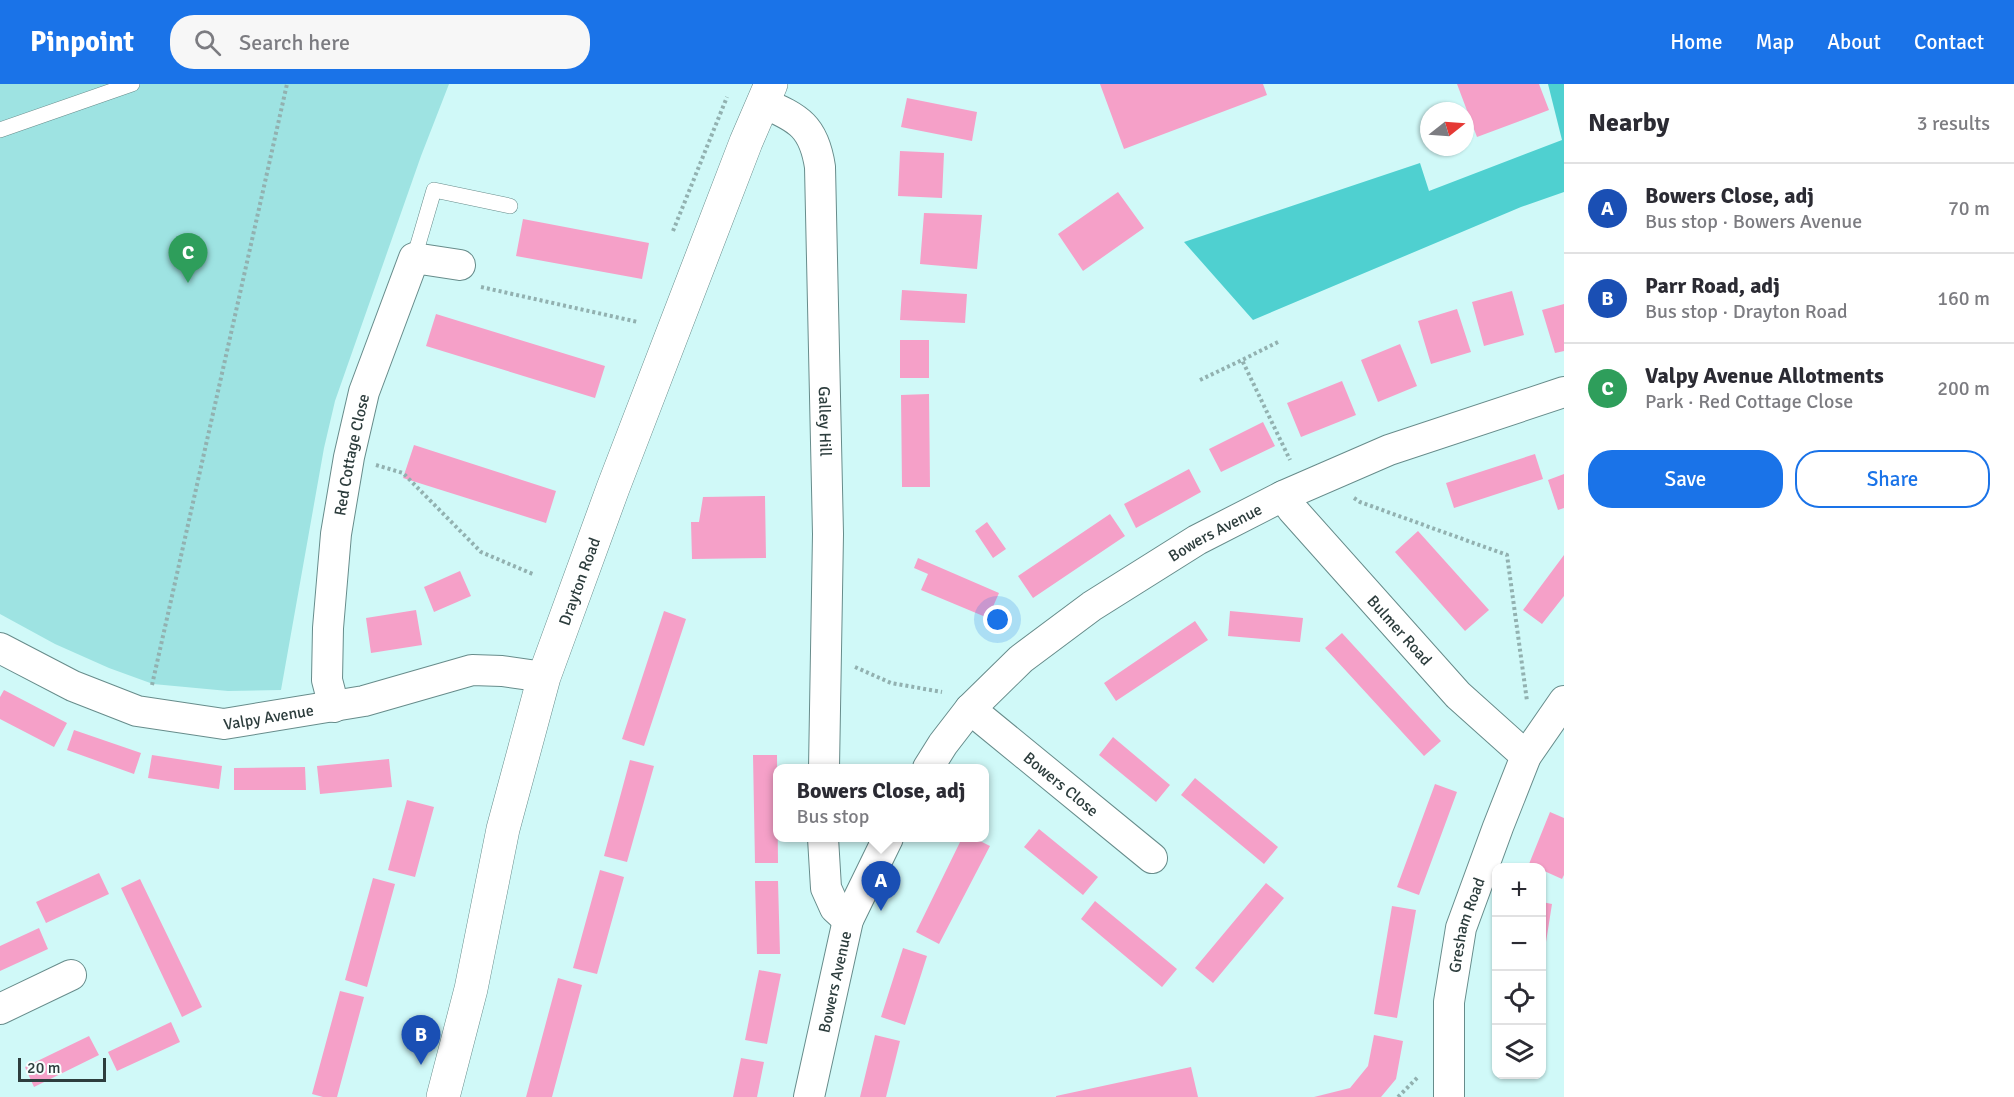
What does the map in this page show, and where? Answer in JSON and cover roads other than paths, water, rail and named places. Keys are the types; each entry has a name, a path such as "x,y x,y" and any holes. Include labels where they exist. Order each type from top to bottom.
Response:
{"main road":[{"name":"Drayton Road","path":"443,1097 471,989 503,829 544,677 613,488 767,94"}],"street":[{"name":"Galley Hill","path":"767,94 777,109 799,122 810,133 817,150 819,167 828,534 824,764"},
{"path":"414,258 460,265"},
{"name":"Red Cottage Close","path":"334,707 327,680 328,628 336,534 349,457 364,392 414,258"},
{"name":"Bowers Avenue","path":"930,764 970,710 1021,659 1092,606 1197,540 1283,496 1389,450 1564,392"},
{"name":"Bulmer Road","path":"1283,496 1292,509 1458,695 1526,756"},
{"name":"Valpy Avenue","path":"0,648 73,686 137,711 224,724 364,701 472,670 544,677"},
{"name":"Gresham Road","path":"1449,1097 1449,1002 1461,928 1526,756 1564,701"},
{"name":"Bowers Close","path":"970,710 1152,858"},
{"path":"823,842 826,888 835,908 848,920"},
{"name":"Bowers Avenue","path":"809,1097 848,920 886,842"},
{"path":"0,1009 71,975"}],"lane":[{"path":"0,130 132,84"},
{"path":"414,258 434,190 510,206"}],"place":[{"name":"Valpy Avenue Allotments","path":"188,283"},
{"name":"Bowers Close, adj","path":"881,911"},
{"name":"Parr Road, adj","path":"421,1065"}]}
